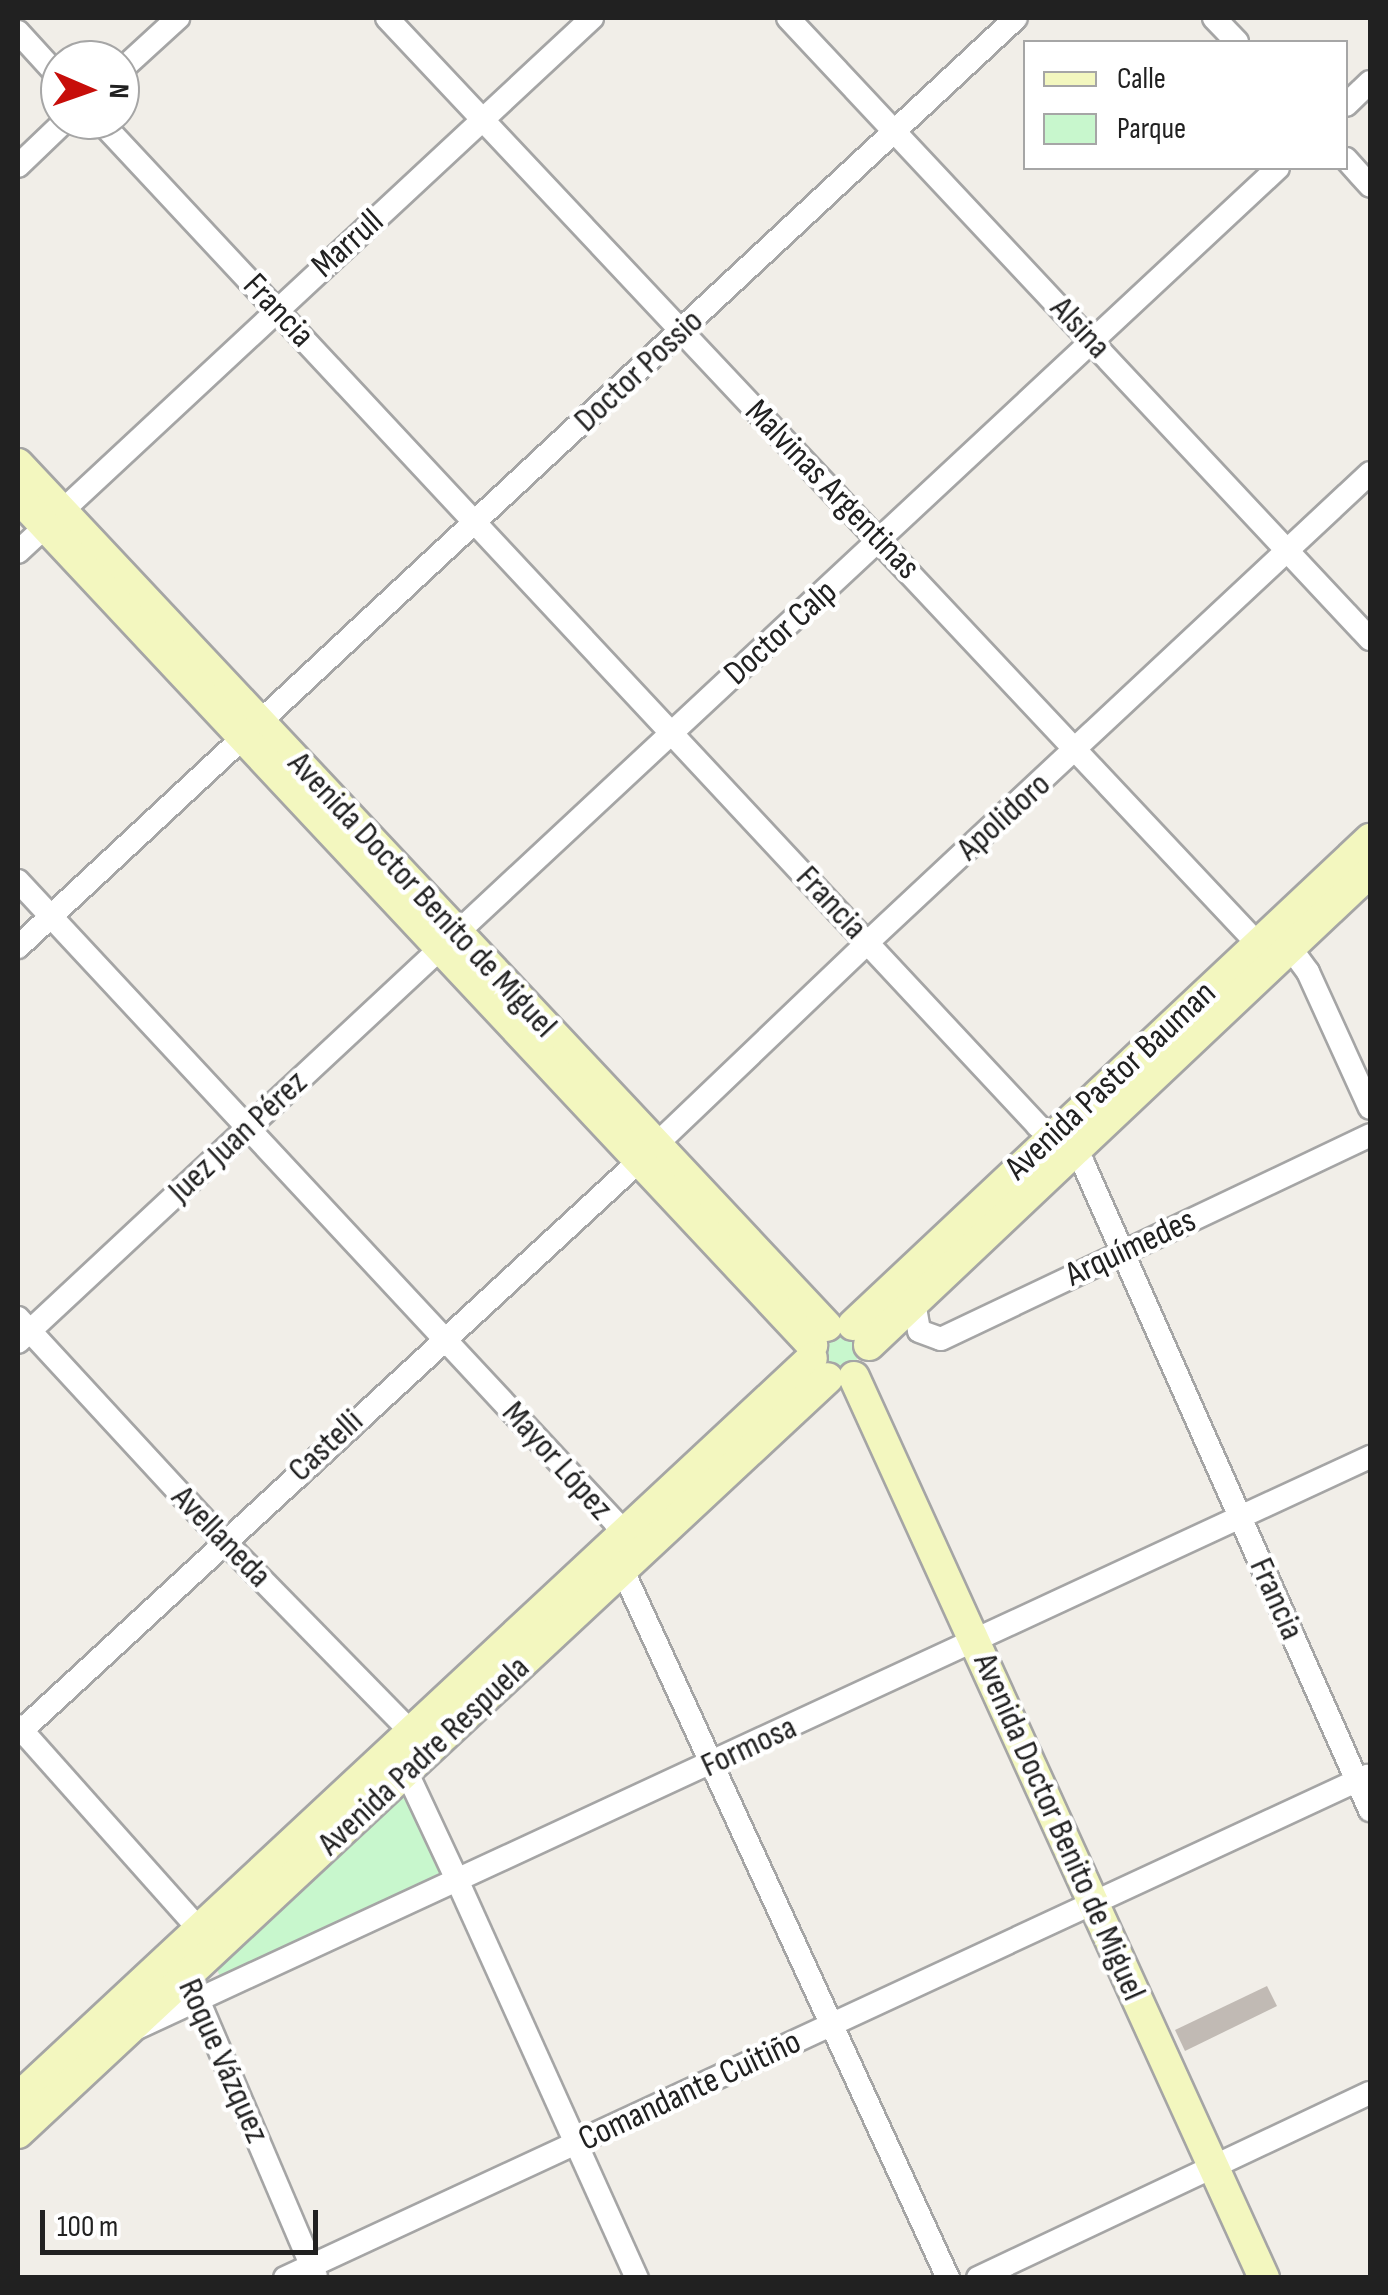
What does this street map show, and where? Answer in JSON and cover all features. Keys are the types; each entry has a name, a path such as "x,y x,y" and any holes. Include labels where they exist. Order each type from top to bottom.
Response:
{"main road":[{"name":"Avenida Doctor Benito de Miguel","path":"18,464 53,519 646,1154 836,1351 975,1642 1264,2278"},
{"name":"Avenida Doctor Benito de Miguel","path":"18,497 53,519"},
{"name":"Avenida Pastor Bauman","path":"836,1351 1274,945 1370,839"},
{"name":"Avenida Pastor Bauman","path":"1274,945 1370,872"},
{"name":"Avenida Pastor Bauman","path":"836,1351 914,1302 1062,1143"},
{"name":"Avenida Padre Respuela","path":"18,2133 187,1978 209,1939 421,1742 622,1537 836,1351"},
{"name":"Avenida Padre Respuela","path":"421,1742 623,1570 836,1351"},
{"name":"Avenida Padre Respuela","path":"18,2098 187,1978"}],"street":[{"path":"140,52 178,18"},
{"name":"Malvinas Argentinas","path":"388,18 681,333 882,540 1076,752 1274,945 1370,1108"},
{"name":"Marrull","path":"18,552 592,18"},
{"name":"Alsina","path":"788,18 1370,639"},
{"name":"Doctor Possio","path":"18,947 1016,18"},
{"path":"1214,18 1235,40"},
{"path":"18,32 40,56"},
{"path":"1348,103 1370,82"},
{"path":"18,166 45,140"},
{"name":"Francia","path":"119,140 868,942 1083,1163 1240,1518 1364,1778 1370,1810"},
{"path":"1348,161 1370,186"},
{"name":"Doctor Calp","path":"449,941 1276,170"},
{"name":"Apolidoro","path":"646,1154 1370,473"},
{"name":"Mayor López","path":"18,882 615,1522 622,1537 623,1570 948,2278"},
{"name":"Juez Juan Pérez","path":"21,1330 248,1128 449,941"},
{"name":"Arquímedes","path":"914,1302 919,1332 940,1339 1370,1135"},
{"name":"Castelli","path":"19,1730 646,1154"},
{"name":"Avellaneda","path":"21,1330 421,1742"},
{"name":"Formosa","path":"187,1978 458,1882 1370,1457"},
{"name":"Roque Vázquez","path":"19,1730 209,1939"},
{"path":"398,1764 458,1882 637,2278"},
{"name":"Comandante Cuitiño","path":"285,2278 314,2271 576,2143 1364,1778"},
{"name":"Roque Vázquez","path":"187,1978 314,2271"},
{"path":"978,2278 1370,2094"}],"green space":[{"path":"841,1333 854,1338 859,1351 854,1364 841,1369 828,1364 823,1351 828,1338"},
{"path":"402,1793 448,1876 222,1981 215,1965"}],"building":[{"path":"1267,1986 1277,2006 1185,2051 1175,2030"}]}
